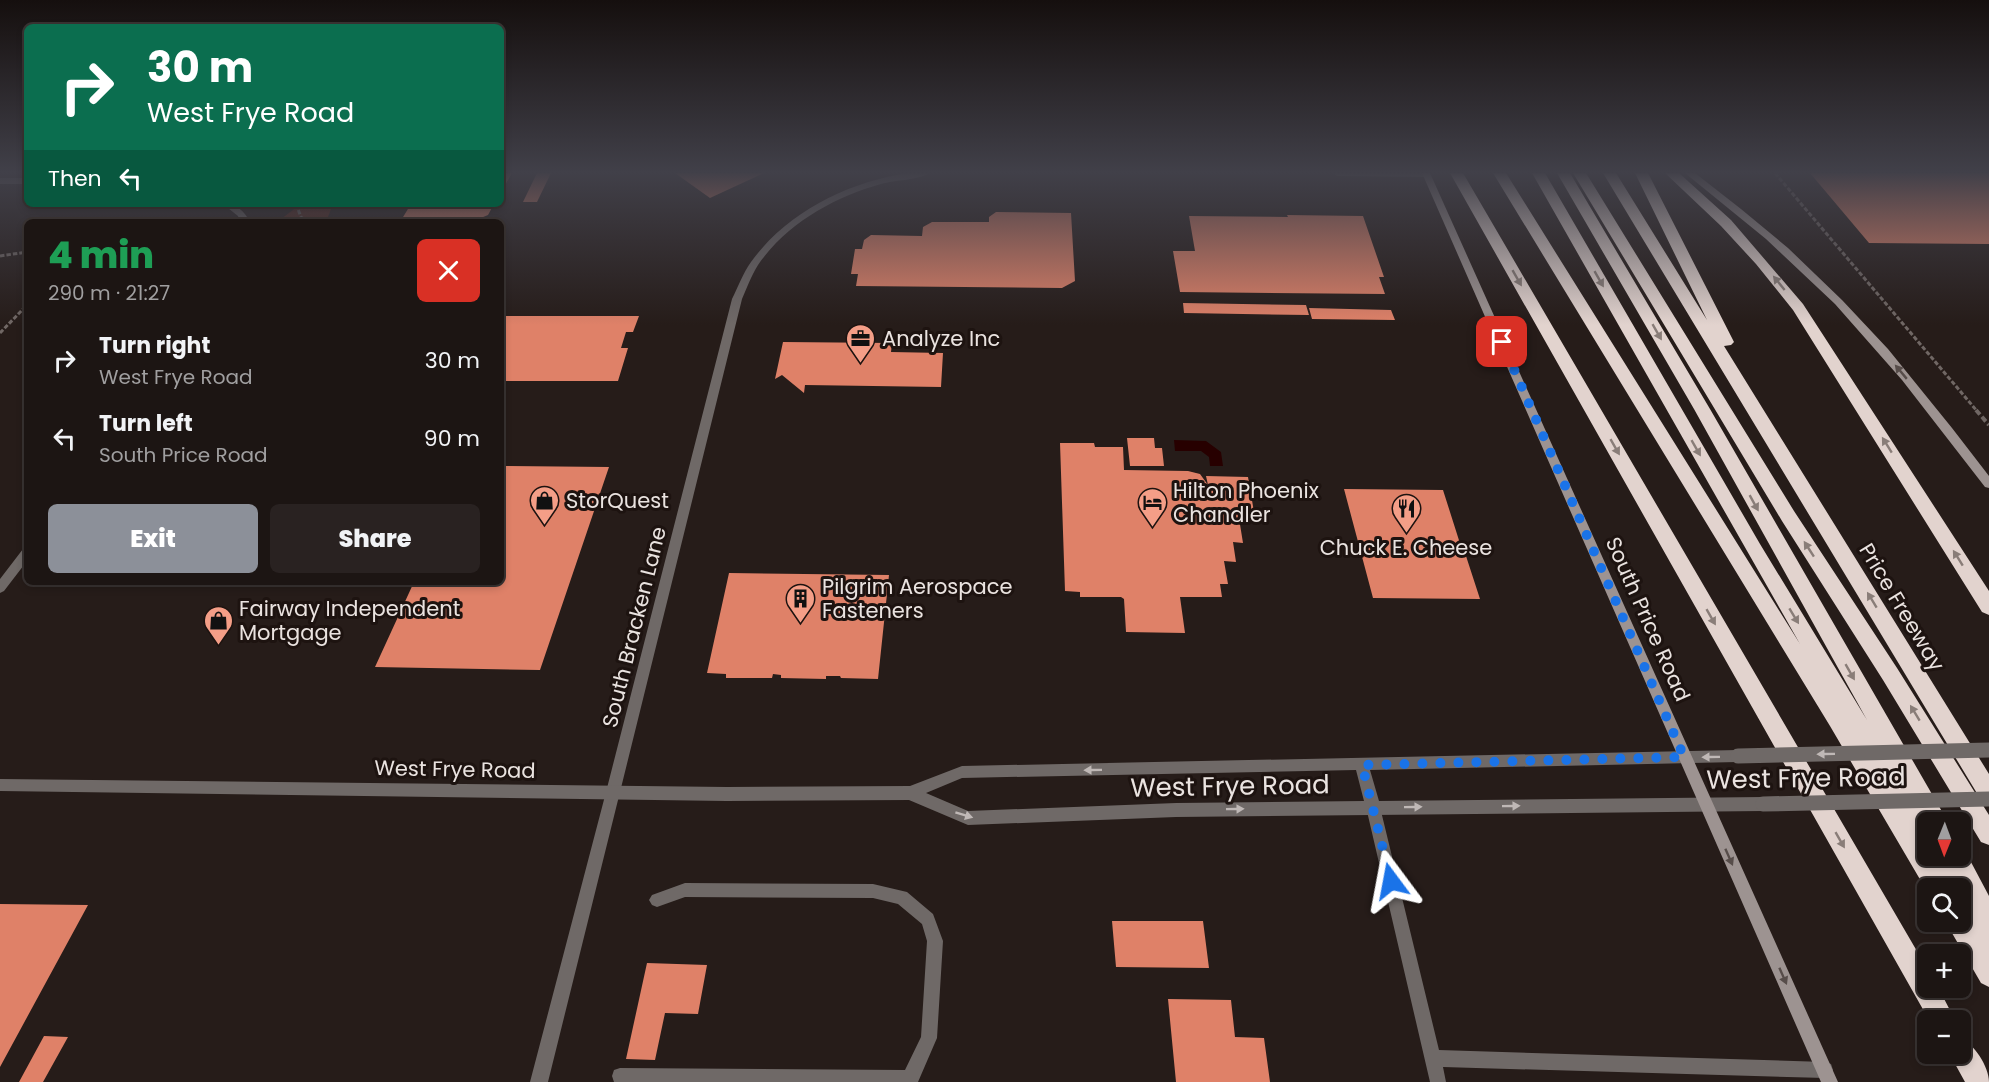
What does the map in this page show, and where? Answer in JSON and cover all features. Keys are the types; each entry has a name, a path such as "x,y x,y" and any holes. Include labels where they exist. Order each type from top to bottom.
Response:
{"highway":[{"path":"1485,223 1937,1010"},
{"path":"1530,223 1831,710 1931,878"},
{"path":"1568,223 1754,549 1917,822"},
{"path":"1593,223 1702,410 1930,812"},
{"path":"1610,223 1788,516 1890,674 1989,835"},
{"path":"1640,223 1776,443"},
{"path":"1666,223 1776,443"},
{"path":"1726,223 1761,261 1798,307 1989,607"},
{"name":"Price Freeway","path":"1776,443 1989,793"},
{"path":"1961,866 1989,919"},
{"path":"1971,920 1989,954"},
{"path":"1964,932 1989,975"},
{"path":"1968,1064 1979,1082"}],"main road":[{"name":"South Price Road","path":"1448,223 1828,1076"},
{"path":"1754,223 1817,280 1893,362 1989,484"}],"street":[{"name":"South Bracken Lane","path":"539,1082 737,299 758,260 794,223"},
{"path":"0,588 24,556"},
{"name":"West Frye Road","path":"0,785 910,793 962,772 1989,750"},
{"path":"1362,765 1438,1082"},
{"name":"West Frye Road","path":"910,793 968,818 1176,810 1763,804 1989,799"},
{"path":"620,1076 910,1080 929,1038 935,941 928,919 902,897 873,891 685,890 657,900"},
{"path":"1432,1058 1828,1076"}],"path":[{"path":"1818,223 1989,425"},
{"path":"0,256 24,252"},
{"path":"0,333 24,308"}],"shaded area":[{"path":"1174,440 1206,441 1221,452 1223,466 1210,466 1209,457 1201,451 1175,451"}],"building":[{"path":"929,223 1072,223 1075,281 1062,288 856,286 858,274 851,274 855,249 862,249 864,240 871,235 922,236 923,227"},
{"path":"1190,223 1366,223 1384,277 1379,277 1385,294 1180,292 1173,251 1195,251"},
{"path":"1853,223 1989,223 1989,244 1869,243"},
{"path":"1183,303 1306,305 1309,315 1184,313"},
{"path":"1309,308 1391,310 1395,320 1312,319"},
{"path":"504,316 639,316 633,332 626,332 621,348 628,348 618,381 504,381"},
{"name":"Analyze Inc","path":"783,342 892,343 891,352 943,353 941,387 805,385 804,393 782,375 775,379"},
{"path":"1127,438 1154,438 1155,448 1162,448 1164,466 1130,466"},
{"name":"Hilton Phoenix Chandler","path":"1060,443 1094,443 1095,447 1123,447 1124,470 1188,471 1200,474 1208,485 1206,476 1248,477 1254,512 1238,512 1243,543 1233,542 1236,562 1224,561 1228,584 1220,584 1222,597 1180,597 1185,633 1126,632 1124,599 1121,597 1080,597 1080,592 1065,591"},
{"name":"StorQuest","path":"504,466 609,467 540,670 375,667 413,585 504,585"},
{"name":"Chuck E. Cheese","path":"1344,489 1443,490 1480,599 1373,598"},
{"name":"Pilgrim Aerospace Fasteners","path":"729,573 889,575 878,679 841,678 840,676 826,676 826,679 781,678 781,675 773,674 772,678 726,678 726,674 707,673"},
{"path":"0,904 88,905 0,1067"},
{"path":"1112,921 1203,921 1209,968 1116,967"},
{"path":"647,963 707,965 698,1014 665,1013 655,1060 626,1059"},
{"path":"1168,999 1231,1000 1235,1037 1264,1038 1270,1082 1176,1082"},
{"path":"44,1036 68,1037 43,1082 19,1082"}],"place":[{"name":"Analyze Inc","path":"861,364"},
{"name":"StorQuest","path":"545,526"},
{"name":"Hilton Phoenix Chandler","path":"1152,528"},
{"name":"Chuck E. Cheese","path":"1406,534"},
{"name":"Pilgrim Aerospace Fasteners","path":"801,624"},
{"name":"Fairway Independent Mortgage","path":"218,646"}],"route":[{"path":"1391,881 1362,765 1684,757 1502,342"}]}
